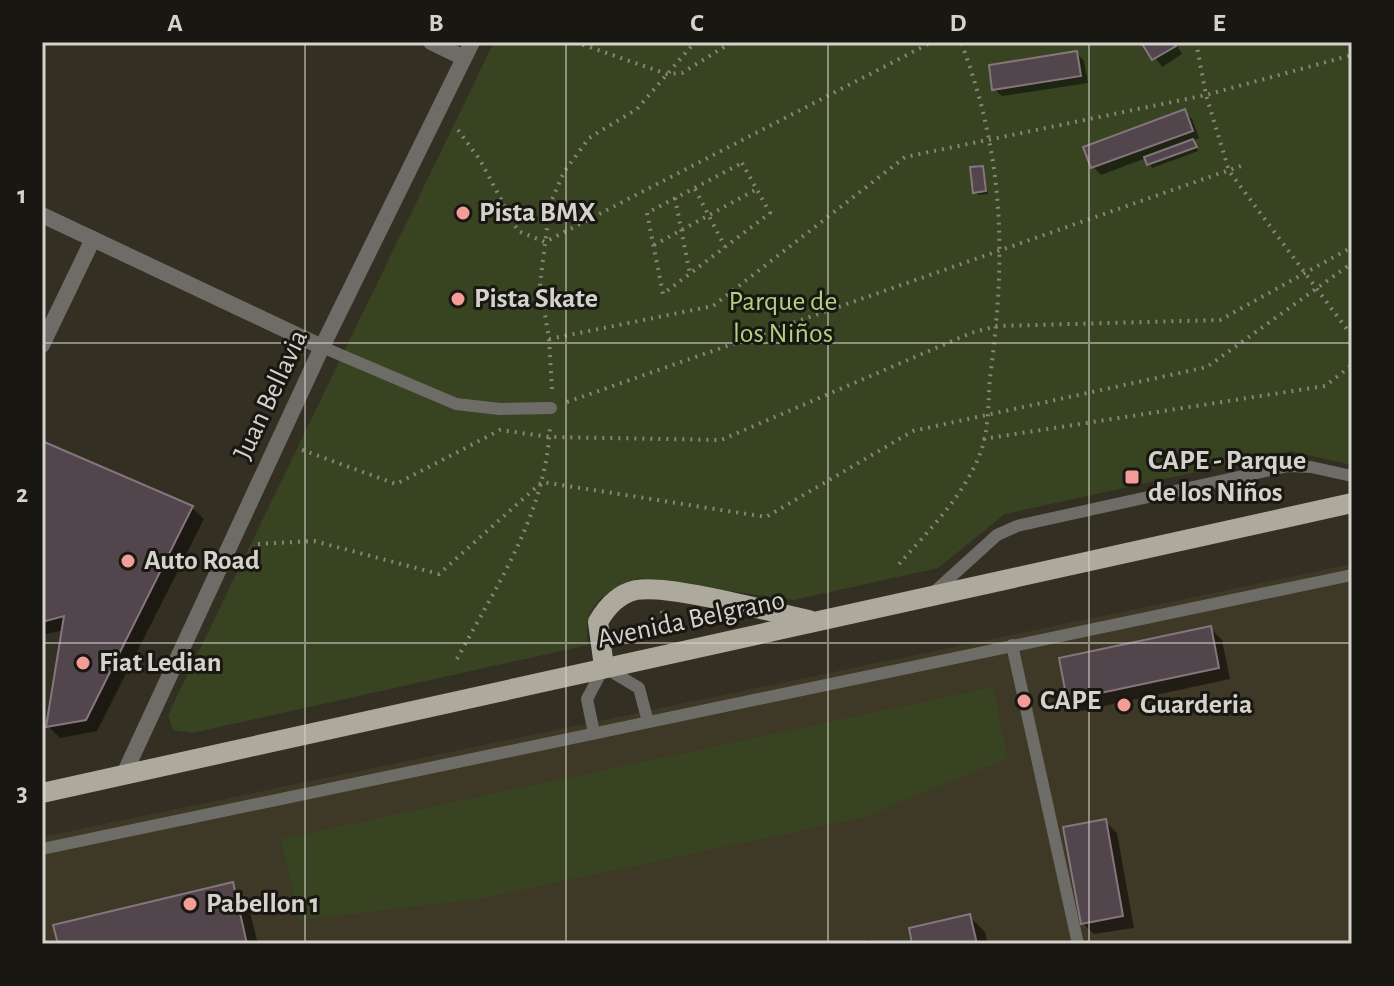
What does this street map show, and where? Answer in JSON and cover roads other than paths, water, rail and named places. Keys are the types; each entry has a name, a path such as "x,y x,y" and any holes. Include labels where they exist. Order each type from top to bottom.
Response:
{"main road":[{"name":"Avenida Belgrano","path":"42,793 1352,503"},
{"path":"604,667 598,622 610,604 633,591 648,589 694,596 817,622"}],"street":[{"path":"431,42 462,57"},
{"name":"Juan Bellavia","path":"124,774 322,347 472,42"},
{"path":"42,215 322,347"},
{"path":"42,345 93,239"}],"lane":[{"path":"322,347 456,404 500,409 551,408"},
{"path":"929,597 997,535 1017,526 1288,466 1311,467 1352,476"},
{"path":"42,849 1352,575"},
{"path":"1012,645 1078,944"},
{"path":"594,733 587,699 604,667 639,688 648,722"}],"place":[{"name":"Pista BMX","path":"463,213"},
{"name":"Pista Skate","path":"458,299"},
{"name":"CAPE - Parque de los Niños","path":"1132,477"},
{"name":"Auto Road","path":"128,561"},
{"name":"Fiat Ledian","path":"83,663"},
{"name":"CAPE","path":"1024,701"},
{"name":"Guarderia","path":"1124,705"},
{"name":"Pabellon 1","path":"190,904"}],"park label":[{"name":"Parque de los Niños","path":"783,318"}]}
